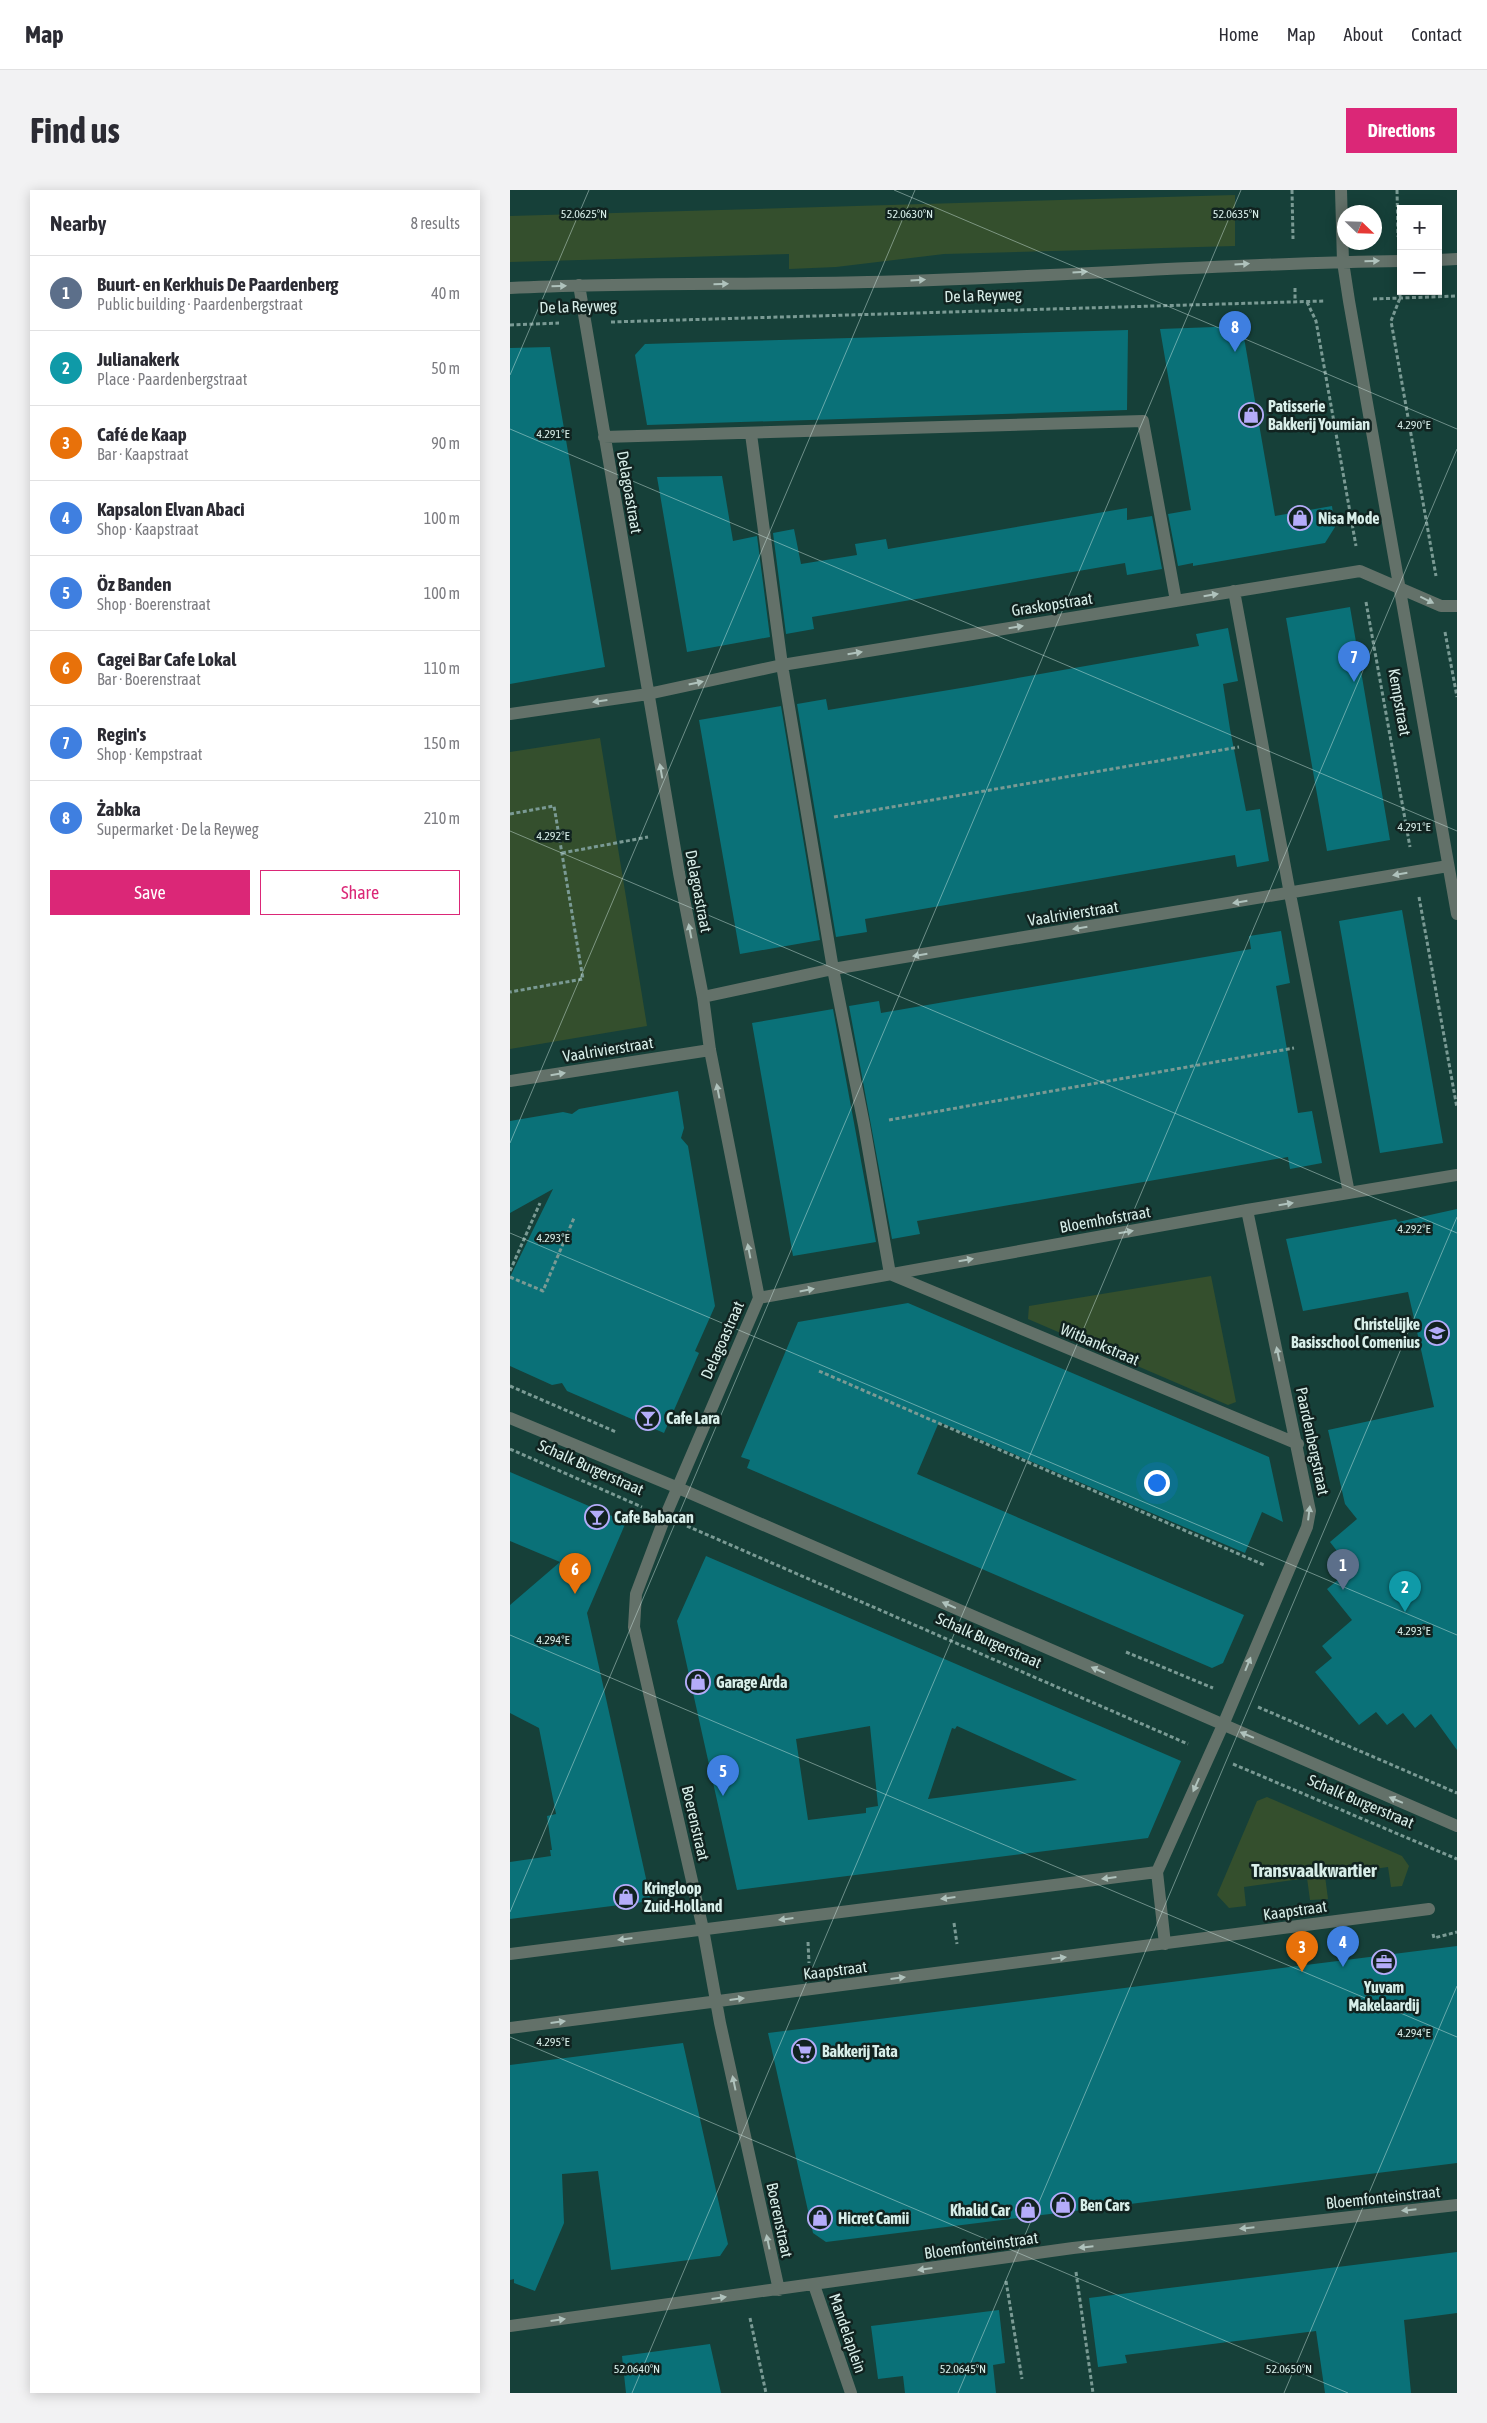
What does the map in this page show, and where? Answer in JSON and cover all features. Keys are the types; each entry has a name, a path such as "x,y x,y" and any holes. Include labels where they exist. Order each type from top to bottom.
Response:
{"street":[{"name":"Kempstraat","path":"1341,190 1343,262 1349,301 1457,914"},
{"path":"1442,260 1457,259"},
{"name":"De la Reyweg","path":"510,288 579,285 869,282 1245,264 1397,261"},
{"name":"Delagoastraat","path":"579,285 672,833 703,997 710,1050 759,1298 676,1486"},
{"path":"604,437 1143,421 1176,600"},
{"path":"751,434 782,665 833,969 864,1125 890,1274"},
{"path":"1360,571 1399,586 1441,606 1457,606"},
{"name":"Graskopstraat","path":"510,714 648,694 782,665 1360,571"},
{"path":"1234,591 1290,894 1349,1193"},
{"name":"Vaalrivierstraat","path":"703,997 833,969 1290,894 1448,866"},
{"name":"Vaalrivierstraat","path":"510,1081 710,1050"},
{"name":"Bloemhofstraat","path":"759,1298 1247,1210 1457,1175"},
{"name":"Paardenbergstraat","path":"1223,1725 1285,1575 1307,1527 1310,1510 1298,1444 1247,1210"},
{"name":"Witbankstraat","path":"890,1274 1298,1444"},
{"name":"Schalk Burgerstraat","path":"510,1418 676,1486 1457,1826"},
{"name":"Boerenstraat","path":"676,1486 636,1594 634,1626 703,1930 716,2002 779,2290"},
{"path":"1165,1944 1157,1872 1223,1725"},
{"path":"510,1954 1157,1872"},
{"name":"Kaapstraat","path":"510,2028 1429,1909"},
{"name":"Bloemfonteinstraat","path":"510,2326 1073,2248 1457,2205"},
{"name":"Mandelaplein","path":"814,2285 851,2393"}],"path":[{"name":"De la Reyweg","path":"510,325 1349,301 1457,296"},
{"path":"1400,298 1391,321 1457,698"},
{"name":"Kempstraat","path":"1307,302 1316,321 1457,1108"},
{"path":"830,818 1262,743"},
{"path":"510,814 554,806 583,979 510,992"},
{"path":"562,853 672,833"},
{"path":"864,1125 1319,1044"},
{"path":"510,1271 540,1203"},
{"path":"510,1277 542,1291 574,1218"},
{"path":"819,1372 1285,1575"},
{"path":"510,1386 625,1436"},
{"name":"Schalk Burgerstraat","path":"510,1449 1210,1754 1457,1859"},
{"path":"1122,1650 1457,1793"},
{"path":"951,1898 960,1970"},
{"path":"805,1916 812,1989"},
{"path":"1073,2248 1093,2393"},
{"path":"1003,2258 1022,2379"},
{"path":"745,2294 766,2393"}],"green space":[{"path":"1235,195 1235,246 944,254 836,267 789,269 789,254 510,262 510,216"},
{"path":"600,738 647,1026 510,1049 510,752"},
{"path":"1211,1276 1236,1402 1228,1405 1028,1319 1029,1306"},
{"path":"1267,1797 1402,1856 1409,1866 1402,1886 1391,1887 1388,1867 1325,1876 1328,1899 1310,1900 1307,1878 1244,1887 1246,1906 1229,1908 1217,1895 1257,1801"}],"building":[{"path":"1242,326 1275,516 1332,506 1335,527 1325,543 1193,566 1193,563 1178,566 1168,514 1191,510 1160,329"},
{"path":"1128,330 1127,410 647,425 635,355 645,344"},
{"path":"550,347 605,667 510,684 510,348"},
{"path":"722,476 733,541 757,536 770,637 687,652 657,477"},
{"path":"1127,508 1127,520 1152,516 1162,569 1127,575 1125,563 812,617 814,629 786,634 773,533 794,529 801,564 857,555 855,544 886,539 888,549"},
{"path":"1350,607 1390,840 1327,851 1286,618"},
{"path":"1228,628 1238,681 1223,684 1230,729 1246,811 1260,809 1269,861 1237,867 1235,855 865,919 867,932 836,937 797,704 826,699 828,710 967,687 1199,646 1196,634"},
{"path":"781,706 820,940 740,954 699,720"},
{"path":"1402,910 1443,1143 1380,1153 1339,921"},
{"path":"1281,931 1290,983 1276,986 1298,1113 1312,1111 1322,1163 1290,1169 1288,1157 917,1221 920,1234 892,1239 849,1006 879,1001 881,1013 1251,949 1249,936"},
{"path":"833,1009 876,1242 793,1256 752,1023"},
{"path":"678,1091 684,1128 681,1138 688,1146 715,1306 695,1351 699,1353 664,1433 567,1391 562,1383 552,1385 510,1366 510,1277 553,1189 510,1213 510,1121 563,1112 572,1114 579,1109"},
{"path":"1457,1209 1457,1750 1431,1714 1415,1728 1403,1713 1387,1725 1376,1712 1359,1725 1315,1672 1332,1658 1322,1646 1352,1620 1327,1589 1351,1569 1330,1542 1357,1519 1345,1504 1328,1430 1434,1407 1408,1292 1303,1311 1286,1239 1396,1219 1398,1222"},
{"path":"908,1303 1269,1457 1283,1522 1262,1512 1245,1553 939,1422 917,1474 1244,1615 1223,1663 1212,1668 747,1468 750,1460 741,1457 798,1322"},
{"path":"510,1472 626,1522 587,1613 651,1901 510,1919 510,1862 551,1856 550,1850 552,1850 547,1816 556,1814 539,1728 510,1713 510,1605 560,1562 510,1541"},
{"path":"706,1556 1181,1761 1148,1838 737,1890 677,1621","holes":["870,1726 878,1806 866,1808 866,1813 808,1820 796,1739","957,1726 1077,1780 928,1799 952,1728 955,1729"]},
{"path":"1457,1946 1457,2163 826,2242 813,2233 768,2033"},
{"path":"683,2043 728,2244 720,2256 611,2270 598,2171 562,2174 564,2223 535,2291 514,2283 514,2279 510,2280 510,2065"},
{"path":"1457,2252 1457,2313 1404,2320 1411,2393 1325,2393 1316,2331 1125,2355 1127,2363 1098,2367 1089,2298"},
{"path":"999,2310 1005,2363 993,2365 996,2393 905,2393 903,2376 878,2379 871,2326"},
{"path":"710,2344 721,2393 626,2393 622,2356"}],"place":[{"name":"Żabka","path":"1235,352"},
{"name":"Patisserie Bakkerij Youmian","path":"1251,415"},
{"name":"Nisa Mode","path":"1300,518"},
{"name":"Regin's","path":"1354,682"},
{"name":"Christelijke Basisschool Comenius","path":"1437,1333"},
{"name":"Cafe Lara","path":"648,1418"},
{"name":"Cafe Babacan","path":"597,1517"},
{"name":"Buurt- en Kerkhuis De Paardenberg","path":"1343,1590"},
{"name":"Cagei Bar Cafe Lokal","path":"575,1594"},
{"name":"Julianakerk","path":"1405,1612"},
{"name":"Garage Arda","path":"698,1682"},
{"name":"Öz Banden","path":"723,1796"},
{"name":"Kringloop Zuid-Holland","path":"626,1897"},
{"name":"Yuvam Makelaardij","path":"1384,1962"},
{"name":"Kapsalon Elvan Abaci","path":"1343,1967"},
{"name":"Café de Kaap","path":"1302,1972"},
{"name":"Bakkerij Tata","path":"804,2051"},
{"name":"Ben Cars","path":"1063,2205"},
{"name":"Khalid Car","path":"1028,2210"},
{"name":"Hicret Camii","path":"820,2218"}],"district":[{"name":"Transvaalkwartier","path":"1314,1870"}]}
